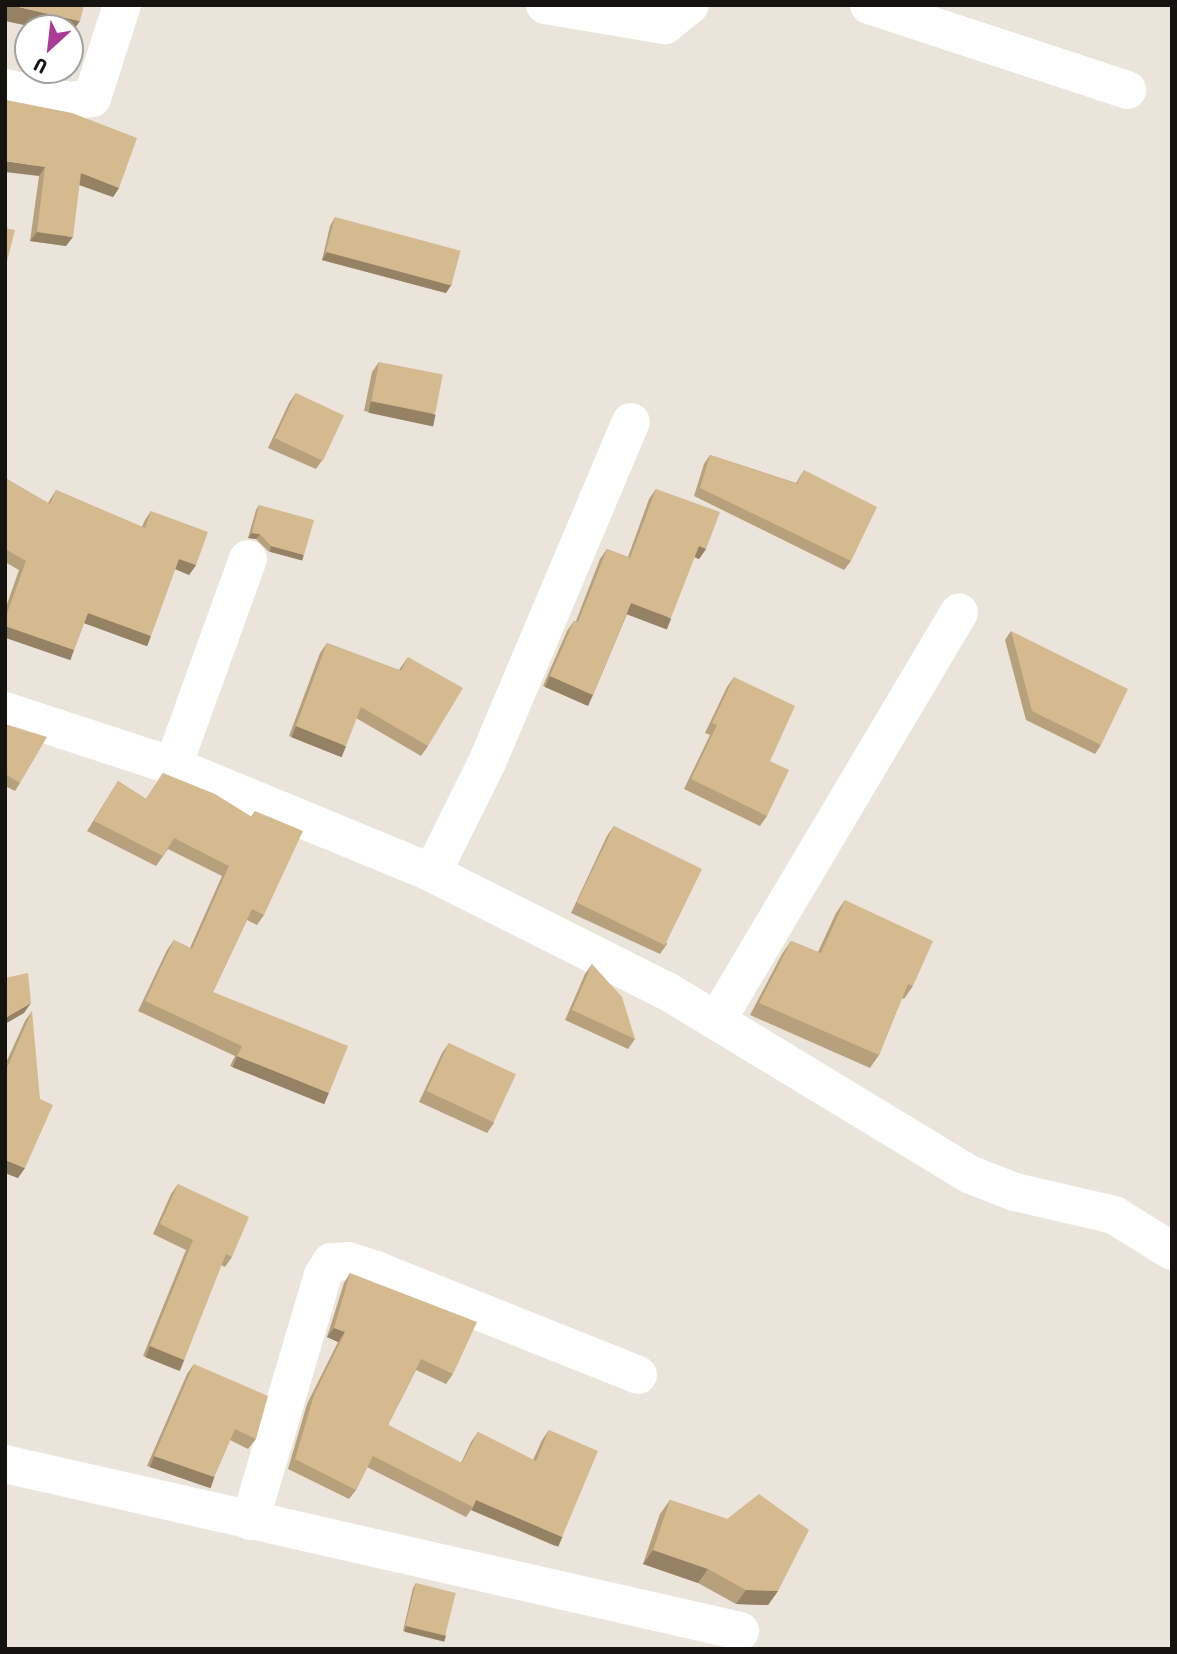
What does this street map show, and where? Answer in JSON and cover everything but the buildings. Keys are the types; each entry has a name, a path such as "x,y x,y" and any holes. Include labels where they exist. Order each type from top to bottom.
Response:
{"street":[{"path":"5,88 69,101 92,98 122,5"},
{"path":"545,5 665,25 690,5"},
{"path":"869,5 1127,90"},
{"path":"432,873 488,760 631,422"},
{"path":"173,766 248,559"},
{"path":"717,1020 959,613"},
{"path":"5,711 173,766 432,873 717,1020 971,1175 1015,1192 1114,1215 1172,1251"},
{"path":"250,1521 323,1275 331,1262 348,1261 378,1271 638,1375"},
{"path":"5,1464 740,1631"}]}
